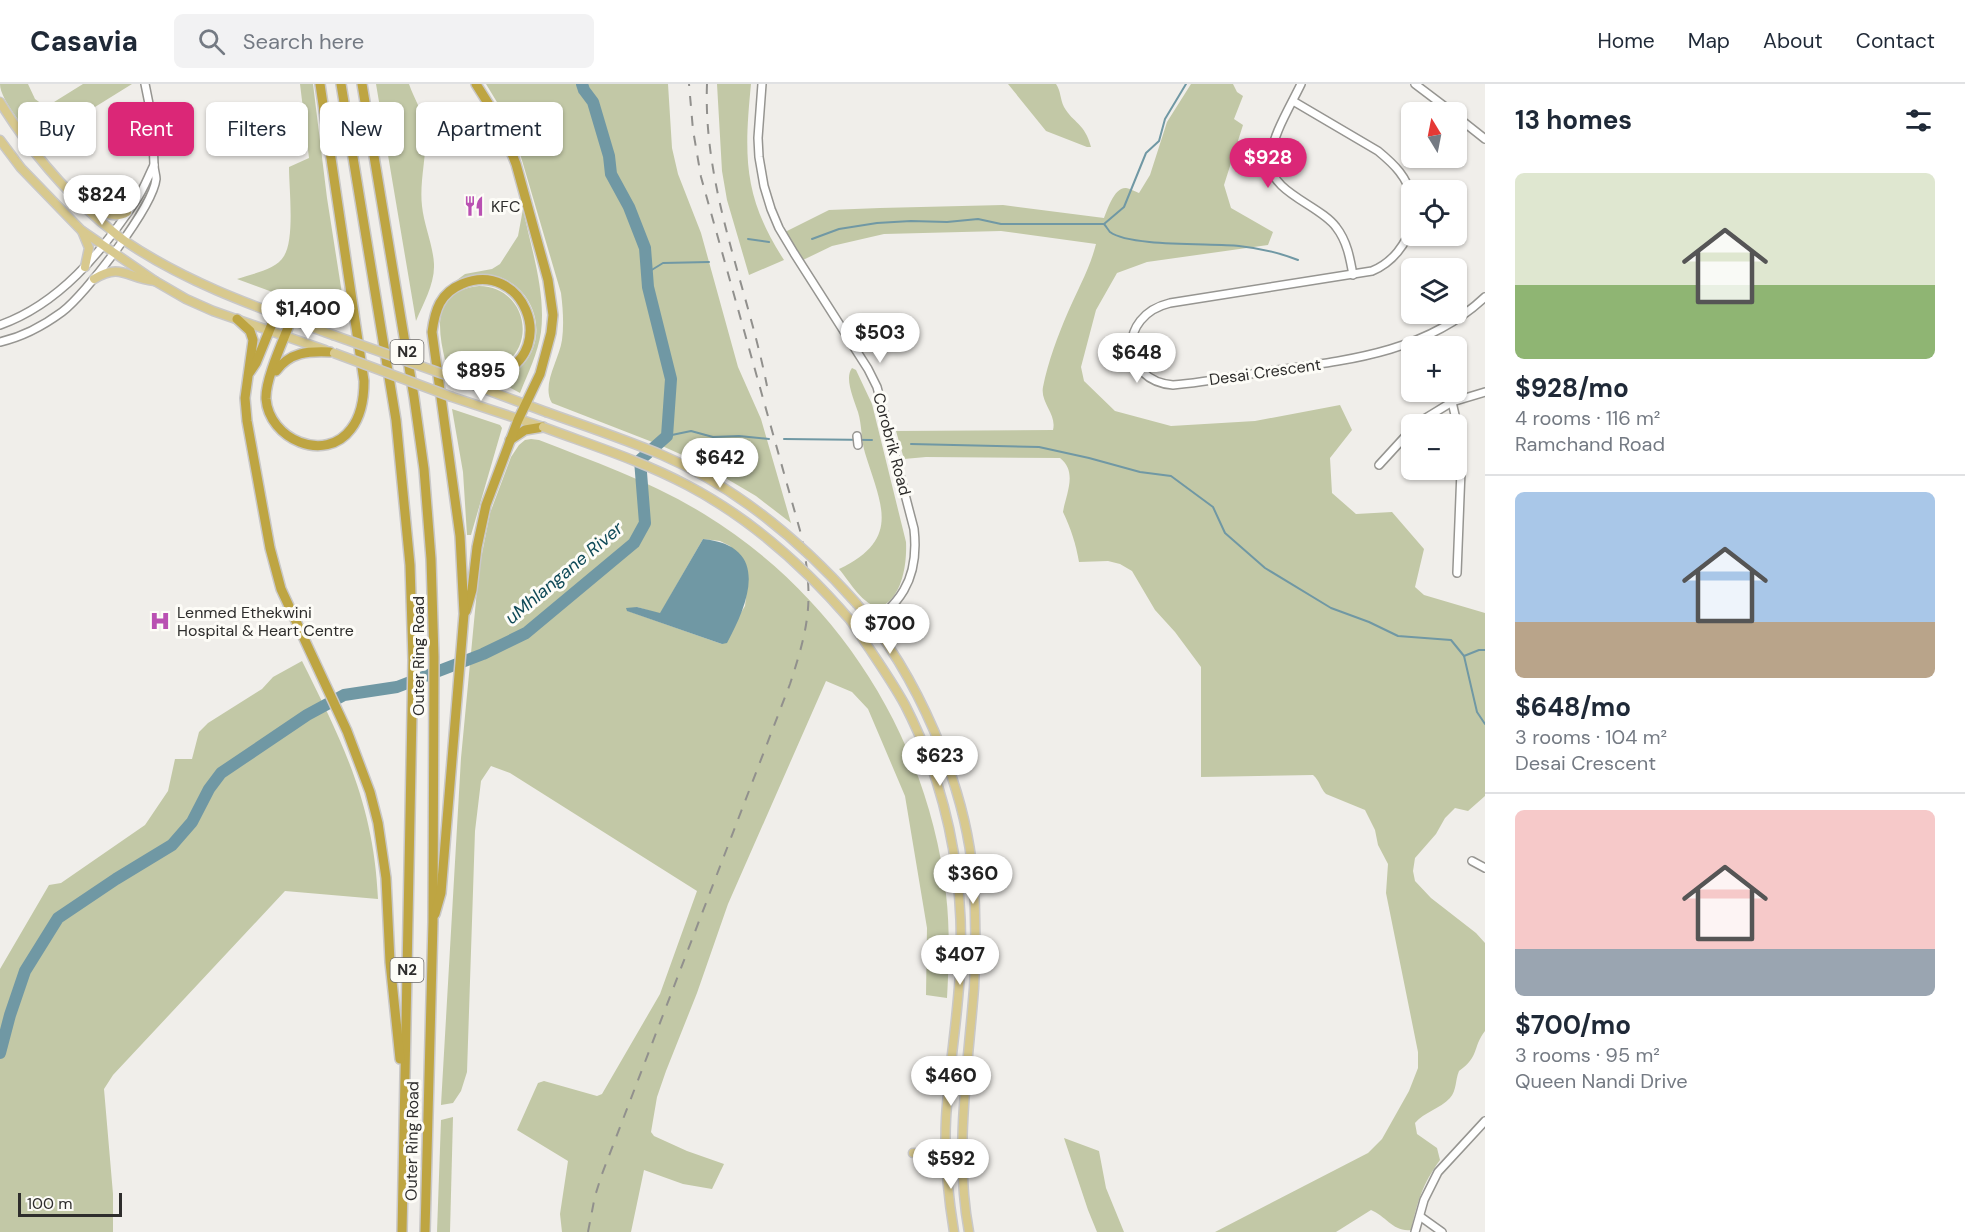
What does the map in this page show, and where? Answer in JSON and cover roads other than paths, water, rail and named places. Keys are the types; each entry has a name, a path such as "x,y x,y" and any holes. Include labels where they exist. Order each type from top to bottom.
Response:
{"highway":[{"path":"291,320 270,378 266,398 271,418 282,432 299,443 321,446 331,444 351,430 363,406 364,381 320,84"},
{"name":"Outer Ring Road","path":"341,84 396,420 406,516 413,628 402,1232"},
{"name":"Outer Ring Road","path":"363,84 417,417 428,518 434,622 433,922 425,1232"},
{"path":"464,619 472,590 484,514 509,442 540,374 547,351 551,333 552,300 516,164 498,119 476,84"},
{"path":"433,922 441,893 464,619 459,537 434,351 433,325 439,303 447,293 459,285 482,279 509,288 524,303 529,318 530,338 520,358 510,368 491,376 448,376"},
{"path":"250,372 276,314"},
{"path":"237,319 251,334 253,347 245,398 247,421 274,567 287,603 347,731 370,792 382,846 390,962 404,1098"},
{"path":"270,378 282,362 290,357 306,352 332,352"},
{"path":"509,442 525,430 543,427"}],"main road":[{"path":"0,102 27,142 76,200 122,240 190,278 291,320 663,456 720,486 783,530 857,603 874,623 903,670 938,742 961,812 973,873 975,959 963,1121 964,1191 969,1232"},
{"path":"0,140 21,168 86,237 89,248 85,267"},
{"path":"76,200 106,214 121,216 127,212"},
{"path":"81,230 155,281 186,299 268,332 332,352 452,397 543,427 646,466 686,484 756,528 797,563 851,621 896,690 920,737 943,805 957,870 961,952 946,1117 947,1174 954,1232"},
{"path":"94,279 114,270 155,281"},
{"path":"913,1153 930,1154 936,1158 947,1174"}],"street":[{"path":"0,342 14,339 53,318 75,302 122,240 151,195 156,180 153,123 145,84"},
{"name":"Corobrik Road","path":"762,84 758,138 759,167 766,194 779,228 857,351 877,387 914,529 914,557 908,582 891,609 860,634"},
{"path":"1301,84 1273,143 1271,171 1286,189 1326,217 1336,227 1346,246 1353,275"},
{"path":"1415,84 1439,102"},
{"path":"1293,101 1378,151 1406,180"},
{"path":"1467,125 1485,139"},
{"path":"0,325 28,314 42,305 85,267 104,246 135,202 154,165"},
{"name":"Desai Crescent","path":"1401,246 1394,257 1378,268 1353,275 1162,305 1148,311 1137,324 1132,336 1133,354 1143,374 1156,381 1173,385 1359,358 1396,348 1433,332 1469,311 1485,297"},
{"path":"1467,397 1485,392"},
{"path":"1432,414 1452,402 1462,446 1457,573"},
{"path":"857,436 858,445"},
{"path":"1379,465 1401,441"},
{"path":"1472,861 1485,868"},
{"path":"1415,1232 1424,1200 1437,1172 1485,1121"},
{"path":"1421,1217 1442,1232"}],"water":[{"path":"703,539 724,544 739,552 746,564 749,578 747,594 727,643 722,644 627,611 626,608 637,607 660,613"}],"waterway":[{"name":"uMhlangane River","path":"0,1053 25,971 58,918 172,845 192,822 209,789 221,773 307,715 344,695 397,687 483,654 526,633 634,543 645,523 640,460 667,436 671,379 648,287 645,248 629,207 611,174 609,156 593,102 582,84"},
{"path":"812,239 839,229 911,221 947,222 978,219 1001,224 1104,224 1124,207 1146,153 1159,141 1165,119 1186,84"},
{"path":"1104,224 1110,232 1135,240 1172,244 1239,246 1269,251 1298,260"},
{"path":"748,239 769,242"},
{"path":"647,284 650,271 663,263 709,262"},
{"path":"667,436 691,431 713,437 739,436 769,439"},
{"path":"784,439 872,440"},
{"path":"911,444 1039,447 1140,472 1171,476 1213,507 1225,533 1265,568 1331,608 1398,636 1451,640 1464,656 1477,712 1485,724"},
{"path":"1464,656 1485,650"}],"railway":[{"path":"588,1232 602,1174 790,684 802,644 808,610 808,576 801,534 701,177 693,130 689,84"},
{"path":"707,84 708,123 719,199 767,386"}],"place":[{"name":"KFC","path":"474,206"},
{"name":"Lenmed Ethekwini Hospital & Heart Centre","path":"160,621"}]}
